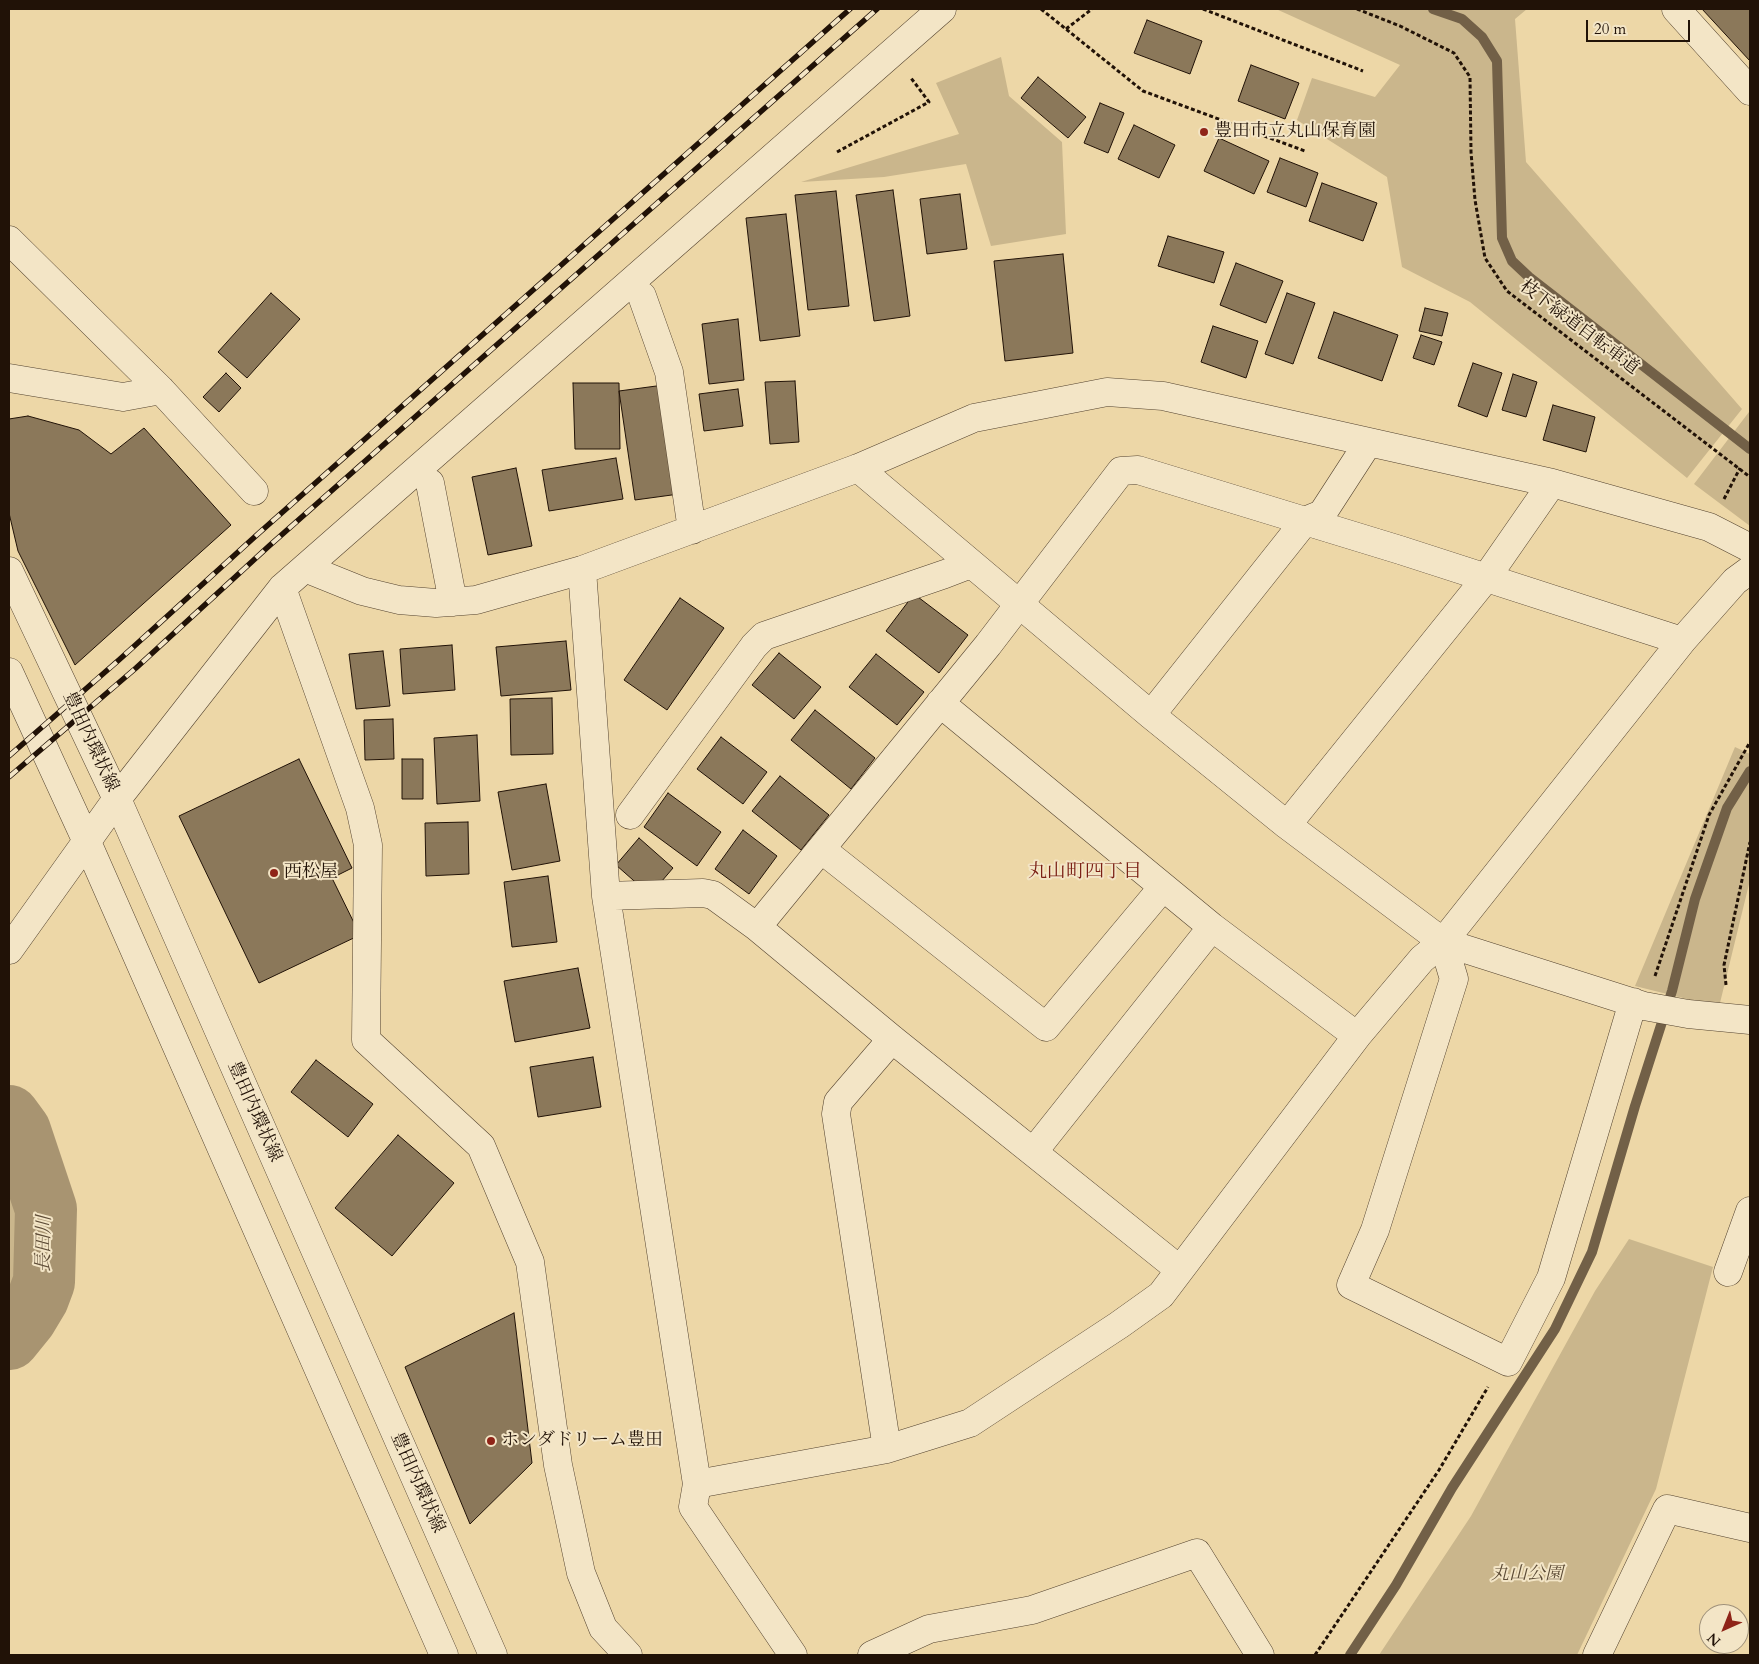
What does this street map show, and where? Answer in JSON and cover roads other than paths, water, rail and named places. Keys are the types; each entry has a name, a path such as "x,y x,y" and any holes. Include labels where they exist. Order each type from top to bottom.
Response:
{"street":[{"path":"9,950 117,799 282,588 942,9"},
{"path":"1676,9 1750,91"},
{"path":"9,240 161,390 254,491"},
{"path":"642,296 669,372 692,530"},
{"path":"9,378 123,397 161,390"},
{"path":"305,568 362,591 399,600 436,603 476,600 582,570 692,530 858,468 974,418 1107,392 1164,396 1552,483 1709,527 1750,548"},
{"path":"1151,715 1306,521 1322,514 1368,443"},
{"path":"858,468 1151,715 1288,825 1443,942 1641,1004 1688,1014 1740,1019"},
{"path":"757,927 988,645 1121,471 1138,470 1306,521 1682,641"},
{"path":"430,483 453,602"},
{"path":"1288,825 1486,578 1552,483"},
{"path":"630,815 754,646 764,636 971,564"},
{"path":"582,570 606,896 697,1484 693,1507 793,1655"},
{"path":"697,1484 887,1449 970,1423 1161,1295 1357,1036 1422,959 1443,942 1682,641 1735,581 1750,570"},
{"name":"豊田内環状線","path":"9,572 117,799 493,1655"},
{"path":"282,588 360,808 368,846 366,1040 481,1146 530,1262 558,1465 581,1573 603,1628 628,1655"},
{"path":"9,672 87,842 444,1655"},
{"path":"940,704 1212,927 1357,1036"},
{"path":"821,849 1046,1027 1163,887"},
{"path":"606,896 703,893 713,895 757,927 892,1039 1180,1270"},
{"path":"1034,1151 1212,927"},
{"path":"1443,942 1454,979 1375,1230 1351,1285 1508,1362 1551,1278 1641,1004"},
{"path":"887,1449 836,1114 838,1102 892,1039"},
{"path":"1728,1272 1750,1211"},
{"path":"1597,1655 1667,1509 1750,1528"},
{"path":"872,1655 929,1629 1032,1610 1197,1553 1260,1655"}],"waterway":[{"path":"1433,9 1462,19 1482,37 1497,61 1502,238 1512,261 1529,277 1750,449"},
{"path":"1350,1655 1396,1585 1452,1488 1555,1329 1592,1252 1635,1106 1672,991 1695,899 1727,808 1750,771"},
{"name":"長田川","path":"9,1116 20,1131 46,1209 44,1282 38,1298 26,1318 9,1339"}],"railway":[{"path":"9,756 850,9"},
{"path":"9,777 136,668 269,546 877,9"}],"place":[{"name":"豊田市立丸山保育園","path":"1204,132"},
{"name":"西松屋","path":"274,873"},
{"name":"ホンダドリーム豊田","path":"491,1441"}],"district":[{"name":"丸山町四丁目","path":"1085,873"}],"park label":[{"name":"丸山公園","path":"1527,1575"}]}
